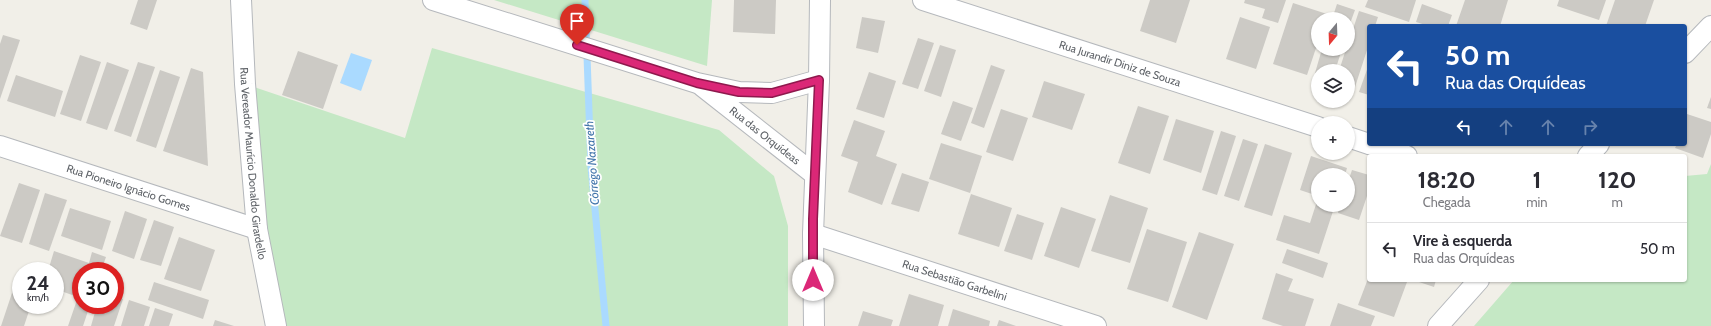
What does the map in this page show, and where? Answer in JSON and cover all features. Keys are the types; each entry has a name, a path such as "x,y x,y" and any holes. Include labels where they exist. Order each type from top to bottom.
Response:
{"street":[{"name":"Rua Vereador Maurício Donaldo Girardello","path":"241,0 245,84 257,229 276,326"},
{"name":"Rua das Orquídeas","path":"433,0 697,83 739,92 772,93 819,80"},
{"path":"814,326 814,174 819,80 820,0"},
{"name":"Rua Jurandir Diniz de Souza","path":"923,0 1311,125"},
{"path":"1687,51 1711,26"},
{"name":"Rua das Orquídeas","path":"697,83 814,174"},
{"path":"1355,139 1367,143"},
{"name":"Rua Pioneiro Ignácio Gomes","path":"0,146 257,229"},
{"path":"1375,146 1401,154"},
{"path":"1590,154 1597,146"},
{"name":"Rua Sebastião Garbelini","path":"813,234 1096,326"},
{"path":"1438,326 1476,282"}],"green space":[{"path":"494,0 712,0 707,66"},
{"path":"432,48 719,130 774,176 788,226 788,326 276,326 245,84 405,138"},
{"path":"1711,164 1711,326 1474,326 1512,282 1687,282 1687,176 1707,174"}],"water":[{"path":"351,53 372,60 361,91 340,83"}],"building":[{"path":"138,0 157,0 147,30 130,24"},
{"path":"734,0 776,0 775,34 733,32"},
{"path":"1150,0 1190,0 1176,43 1140,31"},
{"path":"1245,0 1286,0 1278,23 1262,18 1265,9 1244,3"},
{"path":"1368,0 1416,0 1409,22 1365,7"},
{"path":"1465,0 1508,0 1501,24 1457,24"},
{"path":"1559,0 1606,0 1599,20 1557,6"},
{"path":"1615,0 1654,0 1646,24 1607,24"},
{"path":"1293,3 1321,12 1311,12 1311,56 1313,56 1307,75 1273,64"},
{"path":"1337,4 1355,10 1354,12 1334,12"},
{"path":"1422,4 1452,15 1449,24 1422,24 1416,22"},
{"path":"1359,11 1378,17 1376,24 1367,24 1367,50 1355,87 1355,64 1341,64 1344,56 1355,56 1355,23"},
{"path":"862,17 885,21 878,53 856,48"},
{"path":"1240,17 1270,27 1256,69 1226,59"},
{"path":"3,35 20,40 0,99 0,44"},
{"path":"918,38 934,43 918,89 902,84"},
{"path":"940,45 956,50 941,97 924,91"},
{"path":"298,51 338,65 323,109 282,95"},
{"path":"80,55 101,62 81,121 60,114"},
{"path":"1320,56 1340,56 1337,64 1318,64"},
{"path":"107,62 129,70 107,130 86,123"},
{"path":"138,62 155,67 131,137 114,131"},
{"path":"991,65 1005,70 984,128 971,123"},
{"path":"191,68 203,72 208,166 163,151"},
{"path":"160,70 180,77 156,148 136,141"},
{"path":"1367,70 1367,94 1359,92"},
{"path":"869,72 896,81 884,118 856,109"},
{"path":"16,75 63,91 55,117 7,101"},
{"path":"1044,81 1085,94 1072,130 1032,117"},
{"path":"1711,97 1711,109 1707,108"},
{"path":"953,101 973,108 961,141 941,134"},
{"path":"1138,106 1169,116 1150,174 1118,163"},
{"path":"1001,109 1028,118 1013,161 986,152"},
{"path":"1687,114 1711,122 1711,134 1703,158 1675,148 1676,146 1687,146"},
{"path":"1176,119 1214,131 1201,173 1163,160"},
{"path":"854,120 885,131 876,156 897,164 882,205 848,192 858,162 841,156"},
{"path":"1221,131 1236,136 1217,195 1202,190"},
{"path":"1243,139 1258,144 1239,201 1224,196"},
{"path":"941,143 982,156 970,193 929,179"},
{"path":"1265,144 1292,153 1272,216 1244,207"},
{"path":"1311,156 1311,160 1323,160 1347,168 1311,168 1311,194 1300,190"},
{"path":"1355,171 1367,174 1367,196 1359,220 1338,213 1355,212"},
{"path":"902,173 929,182 919,212 891,204"},
{"path":"19,183 40,190 22,243 0,236"},
{"path":"45,193 67,200 49,251 29,244"},
{"path":"971,194 1012,208 999,247 958,234"},
{"path":"1110,195 1148,208 1130,263 1091,251"},
{"path":"1061,207 1096,219 1079,268 1044,256"},
{"path":"70,208 111,221 102,250 61,236"},
{"path":"125,211 147,219 134,259 112,251"},
{"path":"1314,212 1333,212 1319,254 1276,240 1284,215 1310,223"},
{"path":"1017,214 1044,223 1032,260 1004,251"},
{"path":"154,220 174,227 161,266 140,260"},
{"path":"1147,229 1187,242 1168,302 1127,289"},
{"path":"1199,232 1234,244 1207,320 1172,307"},
{"path":"179,237 215,250 201,291 164,279"},
{"path":"1287,249 1328,263 1323,278 1282,263"},
{"path":"54,251 86,262 72,262 72,295 64,292 64,262 51,262"},
{"path":"92,252 106,257 104,262 89,262"},
{"path":"1276,273 1293,279 1288,291 1314,299 1305,326 1283,326 1262,319"},
{"path":"1367,281 1407,282 1394,317 1358,305"},
{"path":"154,282 209,300 203,319 148,300"},
{"path":"1419,282 1435,282 1434,287"},
{"path":"12,293 12,314 28,314 24,326 1,326"},
{"path":"909,294 944,305 938,326 899,326"},
{"path":"129,300 150,307 144,326 121,326"},
{"path":"1338,303 1375,316 1371,326 1330,326"},
{"path":"155,308 173,314 169,326 149,326"},
{"path":"953,309 990,321 989,326 948,326"},
{"path":"863,311 893,320 891,326 858,326"},
{"path":"72,314 87,314 83,326 68,326"},
{"path":"94,314 118,314 114,326 91,326"},
{"path":"215,320 234,326 213,326"},
{"path":"999,320 1016,326 997,326"}],"waterway":[{"name":"Córrego Nazareth","path":"585,0 591,167 606,326"}],"route":[{"path":"577,45 697,83 739,92 772,93 819,80 814,174 813,280"}]}
